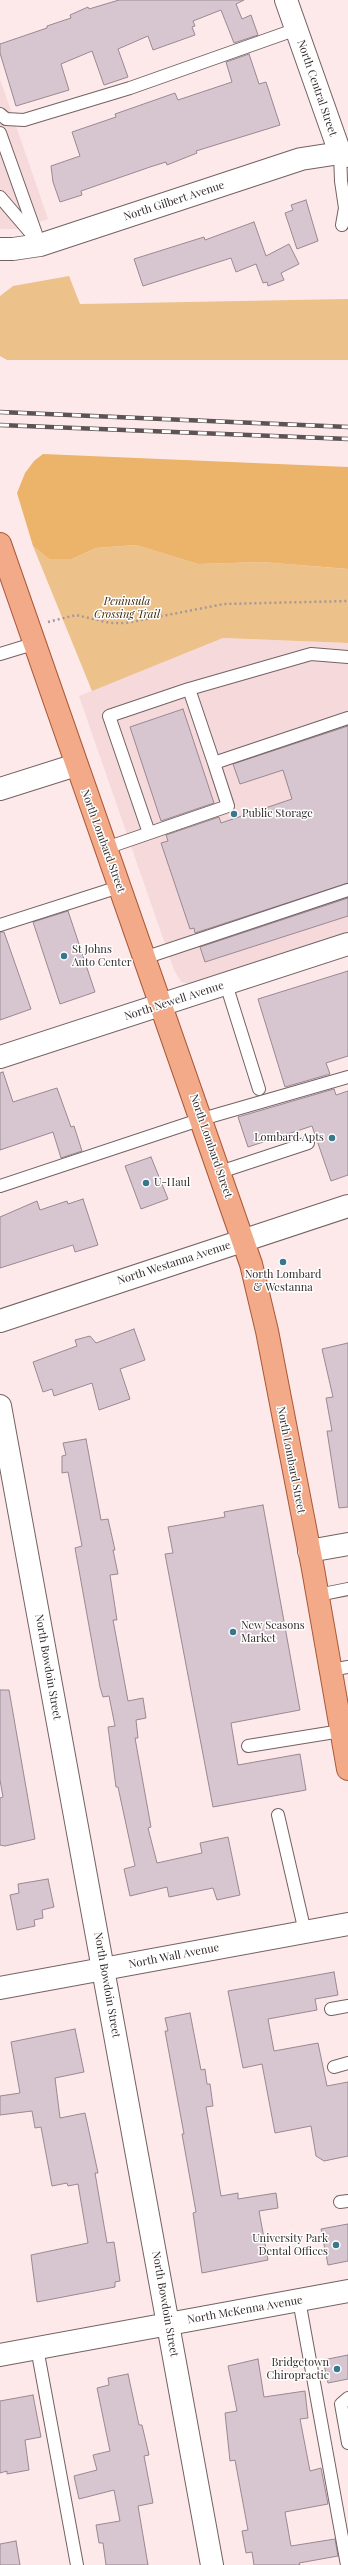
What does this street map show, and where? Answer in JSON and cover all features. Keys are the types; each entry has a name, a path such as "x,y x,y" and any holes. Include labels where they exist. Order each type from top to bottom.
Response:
{"main road":[{"name":"North Lombard Street","path":"0,544 33,644 244,1240 267,1332 318,1595 339,1668 341,1730 348,1769"}],"street":[{"name":"North Central Street","path":"286,0 344,155"},
{"name":"North Gilbert Avenue","path":"0,249 26,248 40,245 301,159 344,155"},
{"path":"0,789 76,765"},
{"name":"North Newell Avenue","path":"0,1057 348,944"},
{"name":"North Westanna Avenue","path":"0,1321 348,1206"},
{"name":"North Bowdoin Street","path":"0,1406 212,2565"},
{"path":"309,1551 348,1544"},
{"name":"North Wall Avenue","path":"0,1988 348,1924"},
{"name":"North McKenna Avenue","path":"0,2355 348,2291"}],"lane":[{"path":"0,114 6,119 24,120 130,88 296,29"},
{"path":"0,133 40,245"},
{"name":"North Central Street","path":"342,225 345,208 341,181 344,155"},
{"path":"0,197 40,245"},
{"path":"0,654 33,644"},
{"path":"149,833 109,716 189,689 311,654 348,657"},
{"path":"106,848 228,806 189,689"},
{"path":"214,763 348,718"},
{"path":"0,925 119,887"},
{"path":"144,958 348,890"},
{"path":"226,984 259,1088"},
{"path":"0,1186 202,1119 348,1077"},
{"path":"220,1172 308,1143"},
{"path":"318,1595 348,1589"},
{"path":"248,1746 341,1730"},
{"path":"278,1815 305,1932"},
{"path":"332,2008 348,2006"},
{"path":"334,2067 348,2063"},
{"path":"299,2300 347,2565"},
{"path":"37,2348 77,2565"},
{"path":"348,2398 341,2404 348,2444"}],"path":[{"path":"55,622 76,615 110,623 126,623 224,604 348,600"}],"shaded area":[{"path":"0,79 48,219 19,229 0,229"},
{"path":"43,454 348,467 348,569 262,562 198,564 136,545 96,548 72,559 49,559 33,546 17,493 25,473 34,461"},
{"name":"Public Storage","path":"223,638 348,643 348,932 192,984 181,982 174,970 79,696"}],"green space":[{"path":"69,276 80,304 348,299 348,360 7,360 0,356 0,296 13,286"},
{"name":"Peninsula Crossing Trail","path":"136,545 198,564 262,562 348,569 348,643 223,638 92,691 33,546 49,559 72,559 96,548"}],"building":[{"path":"119,0 244,0 236,4 242,19 251,15 258,35 234,43 221,10 193,21 195,26 192,27 195,35 153,50 148,36 118,49 128,77 104,85 92,51 61,64 69,90 16,106 0,53 0,44 71,18 70,15 88,7 89,9"},
{"path":"249,54 259,84 266,82 280,125 196,151 197,153 167,165 166,162 81,191 82,195 60,202 53,182 51,166 80,156 72,132 116,117 115,114 175,93 178,100 232,82 226,62"},
{"path":"306,200 318,241 297,249 285,213 293,210 291,205"},
{"path":"254,222 266,256 289,244 299,264 281,273 284,280 268,286 267,282 263,283 256,264 236,272 231,258 143,286 134,259 204,237 205,240"},
{"path":"183,709 214,803 161,821 130,727"},
{"path":"348,726 348,883 195,933 194,928 190,929 161,843 168,841 166,835 219,817 221,823 292,799 283,770 240,784 233,764"},
{"path":"348,898 348,916 205,962 200,947"},
{"name":"St Johns Auto Center","path":"68,911 95,992 60,1004 33,922"},
{"path":"0,932 4,932 31,1009 0,1020"},
{"path":"348,971 348,1056 326,1063 330,1074 285,1087 258,999"},
{"path":"3,1072 13,1102 57,1088 71,1127 74,1126 82,1151 61,1158 53,1132 0,1150 0,1073"},
{"name":"Lombard Apts","path":"334,1089 336,1095 348,1091 348,1175 331,1181 312,1126 248,1147 238,1117"},
{"name":"U-Haul","path":"151,1157 168,1199 141,1209 125,1166"},
{"path":"83,1199 98,1245 75,1252 73,1245 0,1268 0,1217 37,1201 40,1210 67,1201 68,1204"},
{"path":"134,1329 145,1360 120,1369 130,1399 99,1410 92,1383 54,1396 52,1389 43,1392 33,1362 77,1346 75,1340 90,1336 96,1343"},
{"path":"348,1343 348,1507 339,1508 327,1431 332,1431 326,1398 333,1397 322,1349"},
{"path":"86,1439 101,1520 108,1519 115,1550 113,1550 118,1574 110,1575 117,1620 113,1620 128,1701 143,1698 146,1718 136,1720 138,1738 135,1738 151,1827 148,1828 157,1863 202,1853 200,1843 228,1837 240,1895 217,1900 213,1888 169,1897 167,1887 130,1896 124,1869 135,1866 118,1787 116,1787 108,1727 115,1726 109,1696 103,1697 100,1687 75,1548 82,1546 68,1472 62,1473 62,1456 66,1455 63,1443"},
{"name":"New Seasons Market","path":"263,1505 300,1710 231,1723 238,1765 300,1754 306,1790 213,1807 165,1554 173,1553 168,1527 225,1517 224,1512"},
{"path":"0,1690 9,1690 35,1839 5,1846 0,1845 0,1798 3,1797 0,1780"},
{"path":"48,1879 54,1907 42,1910 43,1918 34,1920 35,1926 17,1930 10,1895 19,1893 18,1884"},
{"path":"334,1972 338,1995 315,1999 317,2010 268,2019 274,2051 318,2043 327,2086 348,2082 348,2156 324,2161 316,2156 311,2126 275,2133 262,2064 243,2068 228,1991"},
{"path":"190,2013 201,2070 205,2069 207,2084 210,2084 213,2106 206,2107 221,2196 238,2193 238,2199 276,2193 278,2208 259,2211 268,2260 202,2273 193,2213 196,2212 182,2134 184,2134 165,2031 168,2031 165,2018"},
{"path":"75,2029 84,2072 55,2078 60,2118 85,2113 98,2173 95,2173 107,2243 114,2242 120,2281 115,2282 115,2287 37,2302 31,2255 88,2243 78,2184 68,2186 67,2183 52,2186 41,2127 35,2128 32,2111 0,2115 0,2096 20,2093 11,2042"},
{"name":"University Park Dental Offices","path":"348,2224 348,2261 328,2265 321,2229"},
{"name":"Bridgetown Chiropractic","path":"348,2355 348,2379 328,2383 323,2360"},
{"path":"258,2359 264,2397 305,2391 308,2418 300,2419 310,2471 321,2468 328,2504 285,2512 291,2546 335,2539 338,2556 299,2563 300,2565 254,2565 252,2552 246,2553 242,2531 248,2530 235,2460 230,2461 225,2413 237,2411 228,2366"},
{"path":"128,2374 139,2425 142,2425 149,2455 144,2456 153,2503 138,2506 148,2565 106,2565 103,2543 99,2543 96,2525 120,2521 114,2490 79,2499 74,2476 97,2470 93,2455 110,2451 97,2388 109,2385 108,2378"},
{"path":"33,2395 41,2437 25,2440 29,2470 7,2474 7,2471 0,2473 0,2401"},
{"path":"16,2541 20,2565 0,2565 0,2544"}],"railway":[{"path":"0,412 348,427"},
{"path":"0,425 348,439"}],"place":[{"name":"Public Storage","path":"234,814"},
{"name":"St Johns Auto Center","path":"64,956"},
{"name":"Lombard Apts","path":"332,1138"},
{"name":"U-Haul","path":"146,1183"},
{"name":"North Lombard & Westanna","path":"283,1262"},
{"name":"New Seasons Market","path":"233,1632"},
{"name":"University Park Dental Offices","path":"336,2245"},
{"name":"Bridgetown Chiropractic","path":"337,2369"}]}
